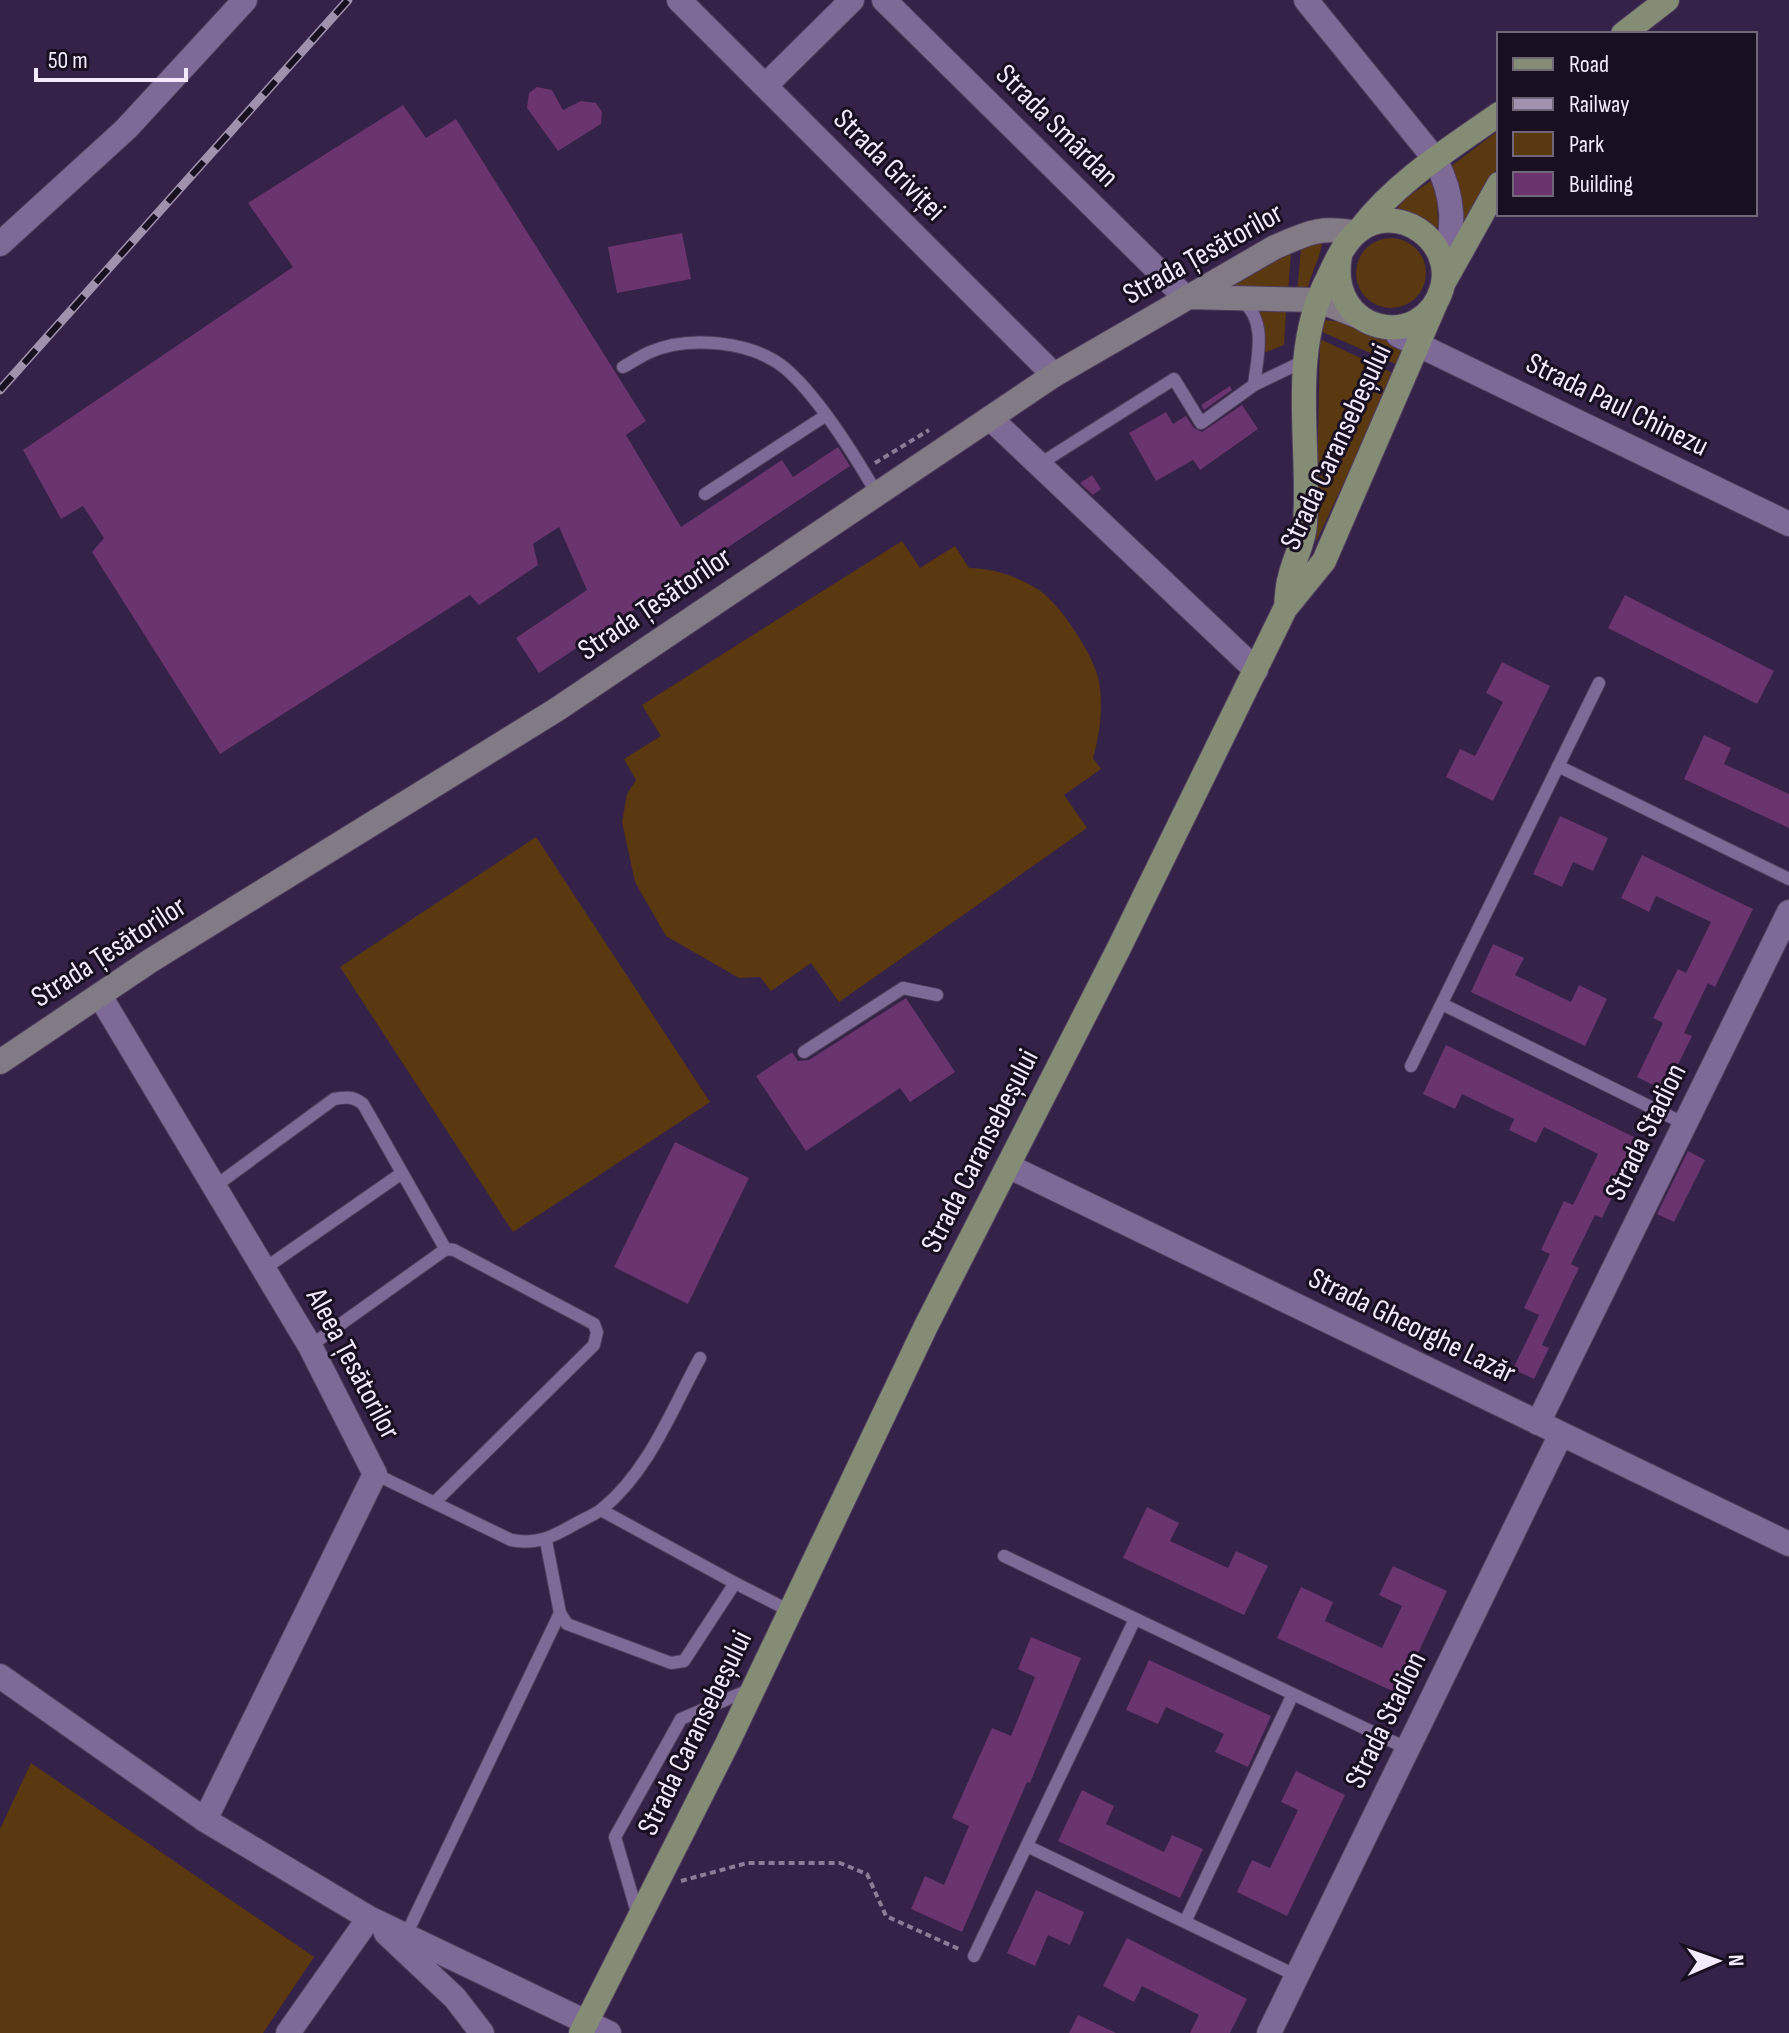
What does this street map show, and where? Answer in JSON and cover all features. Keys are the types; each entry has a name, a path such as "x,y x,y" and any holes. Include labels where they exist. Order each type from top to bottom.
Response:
{"main road":[{"path":"1626,32 1667,0"},
{"path":"1285,609 1290,577 1305,527 1304,361 1317,300 1340,256 1398,187 1497,115"},
{"name":"Strada Caransebeșului","path":"584,2028 753,1688 926,1326 1285,609 1324,561 1441,285 1497,187"},
{"path":"1185,297 1317,300 1386,327 1415,321 1428,312 1441,285 1435,244 1413,225 1400,221 1372,223 1358,232"},
{"name":"Strada Țesătorilor","path":"0,1062 150,961 556,710 1054,375 1275,247 1309,232 1331,228 1358,232"},
{"path":"1340,256 1337,273 1340,290 1348,305 1366,320"}],"street":[{"path":"0,244 126,129 245,0"},
{"name":"Strada Griviței","path":"679,0 1054,375"},
{"path":"765,86 852,0"},
{"path":"1306,0 1435,159 1447,181 1451,239 1441,285"},
{"name":"Strada Smârdan","path":"888,1 1185,297"},
{"name":"Strada Paul Chinezu","path":"1366,320 1789,524"},
{"path":"990,418 1256,670"},
{"name":"Strada Stadion","path":"1538,1423 1789,912"},
{"name":"Aleea Țesătorilor","path":"100,996 310,1346 375,1474 205,1820"},
{"name":"Strada Gheorghe Lazăr","path":"1008,1166 1789,1544"},
{"name":"Strada Stadion","path":"1269,2033 1561,1434"},
{"path":"0,1676 205,1820 369,1918 584,2028 609,2033"},
{"path":"288,2033 369,1918"},
{"path":"369,1918 455,1998 482,2033"}],"lane":[{"path":"1231,298 1243,301 1250,307 1258,328 1254,385"},
{"path":"623,367 650,352 672,345 706,343 746,349 769,358 786,370 825,416 877,494"},
{"path":"1038,465 1174,379 1201,423 1254,385 1304,361"},
{"path":"705,494 825,416"},
{"path":"1411,1066 1599,683"},
{"path":"1558,766 1789,879"},
{"path":"804,1052 903,988 937,995"},
{"path":"1442,1004 1685,1124"},
{"path":"214,1187 334,1099 355,1098 363,1104 446,1250"},
{"path":"264,1269 402,1173"},
{"path":"310,1346 446,1250 454,1250 594,1324 597,1339 435,1502"},
{"path":"375,1474 511,1540 529,1543 546,1541 601,1510 623,1489 650,1452 700,1358"},
{"path":"601,1510 790,1611"},
{"path":"546,1541 560,1613 567,1624 671,1663 684,1661 735,1583"},
{"path":"1004,1556 1408,1749"},
{"path":"406,1935 560,1613"},
{"path":"974,1956 1135,1619"},
{"path":"639,1919 615,1837 681,1719 753,1688"},
{"path":"1185,1922 1293,1694"},
{"path":"1027,1846 1297,1976"}],"path":[{"path":"655,1888 747,1863 840,1863 867,1874 886,1916 974,1956"}],"green space":[{"path":"1497,132 1497,168 1459,230 1450,167"},
{"path":"1431,181 1437,199 1438,227 1434,229 1393,213 1407,197"},
{"path":"1391,238 1410,244 1420,254 1426,273 1420,292 1410,302 1391,308 1372,302 1362,292 1356,273 1362,254 1372,244"},
{"path":"1322,240 1307,292 1297,292 1301,249"},
{"path":"1291,253 1288,292 1215,292"},
{"path":"1257,311 1286,312 1284,345 1264,353 1262,351"},
{"path":"1323,320 1345,322 1404,347 1400,366 1320,331"},
{"path":"1320,339 1395,374 1316,542"},
{"path":"902,541 920,568 955,546 969,568 1006,574 1023,581 1047,597 1074,630 1095,667 1101,697 1093,758 1101,769 1064,795 1087,828 839,1002 811,963 771,991 760,977 739,978 666,936 635,882 622,822 627,794 636,780 624,759 661,736 642,705"},
{"path":"536,837 710,1102 513,1232 340,967"},
{"path":"31,1763 314,1957 263,2033 0,2033 0,1829"}],"building":[{"path":"537,87 552,90 563,110 581,101 596,103 602,112 601,124 558,151 527,108 529,93"},
{"path":"403,105 426,138 456,119 646,421 626,435 681,527 782,460 793,477 838,447 850,466 539,673 516,638 587,590 559,527 533,544 538,565 479,605 470,595 220,754 92,552 104,538 83,506 61,519 23,450 293,267 248,203"},
{"path":"682,233 691,279 617,293 608,247"},
{"path":"1230,386 1232,390 1204,410 1201,405"},
{"path":"1242,405 1258,429 1200,470 1193,460 1156,481 1129,433 1166,412 1173,424 1186,416 1194,428 1202,432"},
{"path":"1092,475 1101,489 1093,495 1080,483"},
{"path":"1625,595 1774,671 1757,704 1608,628"},
{"path":"1502,662 1550,686 1493,801 1446,777 1460,749 1475,756 1503,702 1486,693"},
{"path":"1704,735 1731,748 1724,764 1789,794 1789,828 1684,779"},
{"path":"1560,816 1608,838 1593,871 1573,862 1562,887 1533,874"},
{"path":"1642,855 1753,909 1715,987 1708,983 1684,1033 1692,1036 1665,1091 1637,1077 1663,1023 1653,1018 1678,969 1686,973 1711,922 1656,896 1649,912 1621,898"},
{"path":"1493,944 1524,958 1515,975 1571,1002 1579,985 1607,999 1585,1046 1471,992"},
{"path":"906,998 955,1072 910,1102 900,1088 806,1151 756,1076 792,1052 798,1061 809,1060"},
{"path":"1446,1045 1640,1140 1602,1218 1595,1215 1571,1264 1579,1268 1542,1345 1549,1348 1534,1379 1513,1369 1539,1315 1524,1308 1550,1254 1541,1250 1564,1201 1573,1205 1598,1154 1544,1127 1536,1143 1509,1130 1514,1119 1462,1094 1455,1109 1423,1094"},
{"path":"675,1142 749,1178 688,1304 614,1267"},
{"path":"1688,1151 1705,1160 1674,1222 1657,1214"},
{"path":"1147,1507 1179,1523 1170,1541 1228,1568 1236,1551 1268,1566 1244,1615 1123,1558"},
{"path":"1393,1566 1447,1591 1399,1694 1277,1638 1301,1587 1333,1602 1325,1621 1382,1648 1402,1606 1379,1595"},
{"path":"1031,1637 1081,1658 1030,1783 1027,1782 962,1932 911,1909 925,1876 944,1885 969,1826 952,1818 992,1728 1011,1736 1035,1677 1018,1669"},
{"path":"1149,1660 1271,1716 1248,1767 1215,1752 1224,1734 1166,1707 1158,1724 1126,1710"},
{"path":"1296,1771 1345,1795 1287,1916 1237,1892 1252,1860 1270,1868 1298,1810 1281,1802"},
{"path":"1082,1790 1114,1806 1106,1824 1164,1852 1172,1835 1203,1849 1180,1898 1058,1841"},
{"path":"1036,1890 1084,1912 1070,1945 1048,1935 1035,1966 1007,1953"},
{"path":"1127,1938 1247,1999 1230,2033 1190,2033 1199,2015 1142,1986 1134,2002 1103,1986"},
{"path":"1078,2015 1116,2033 1069,2033"}],"railway":[{"path":"0,390 348,0"}]}
